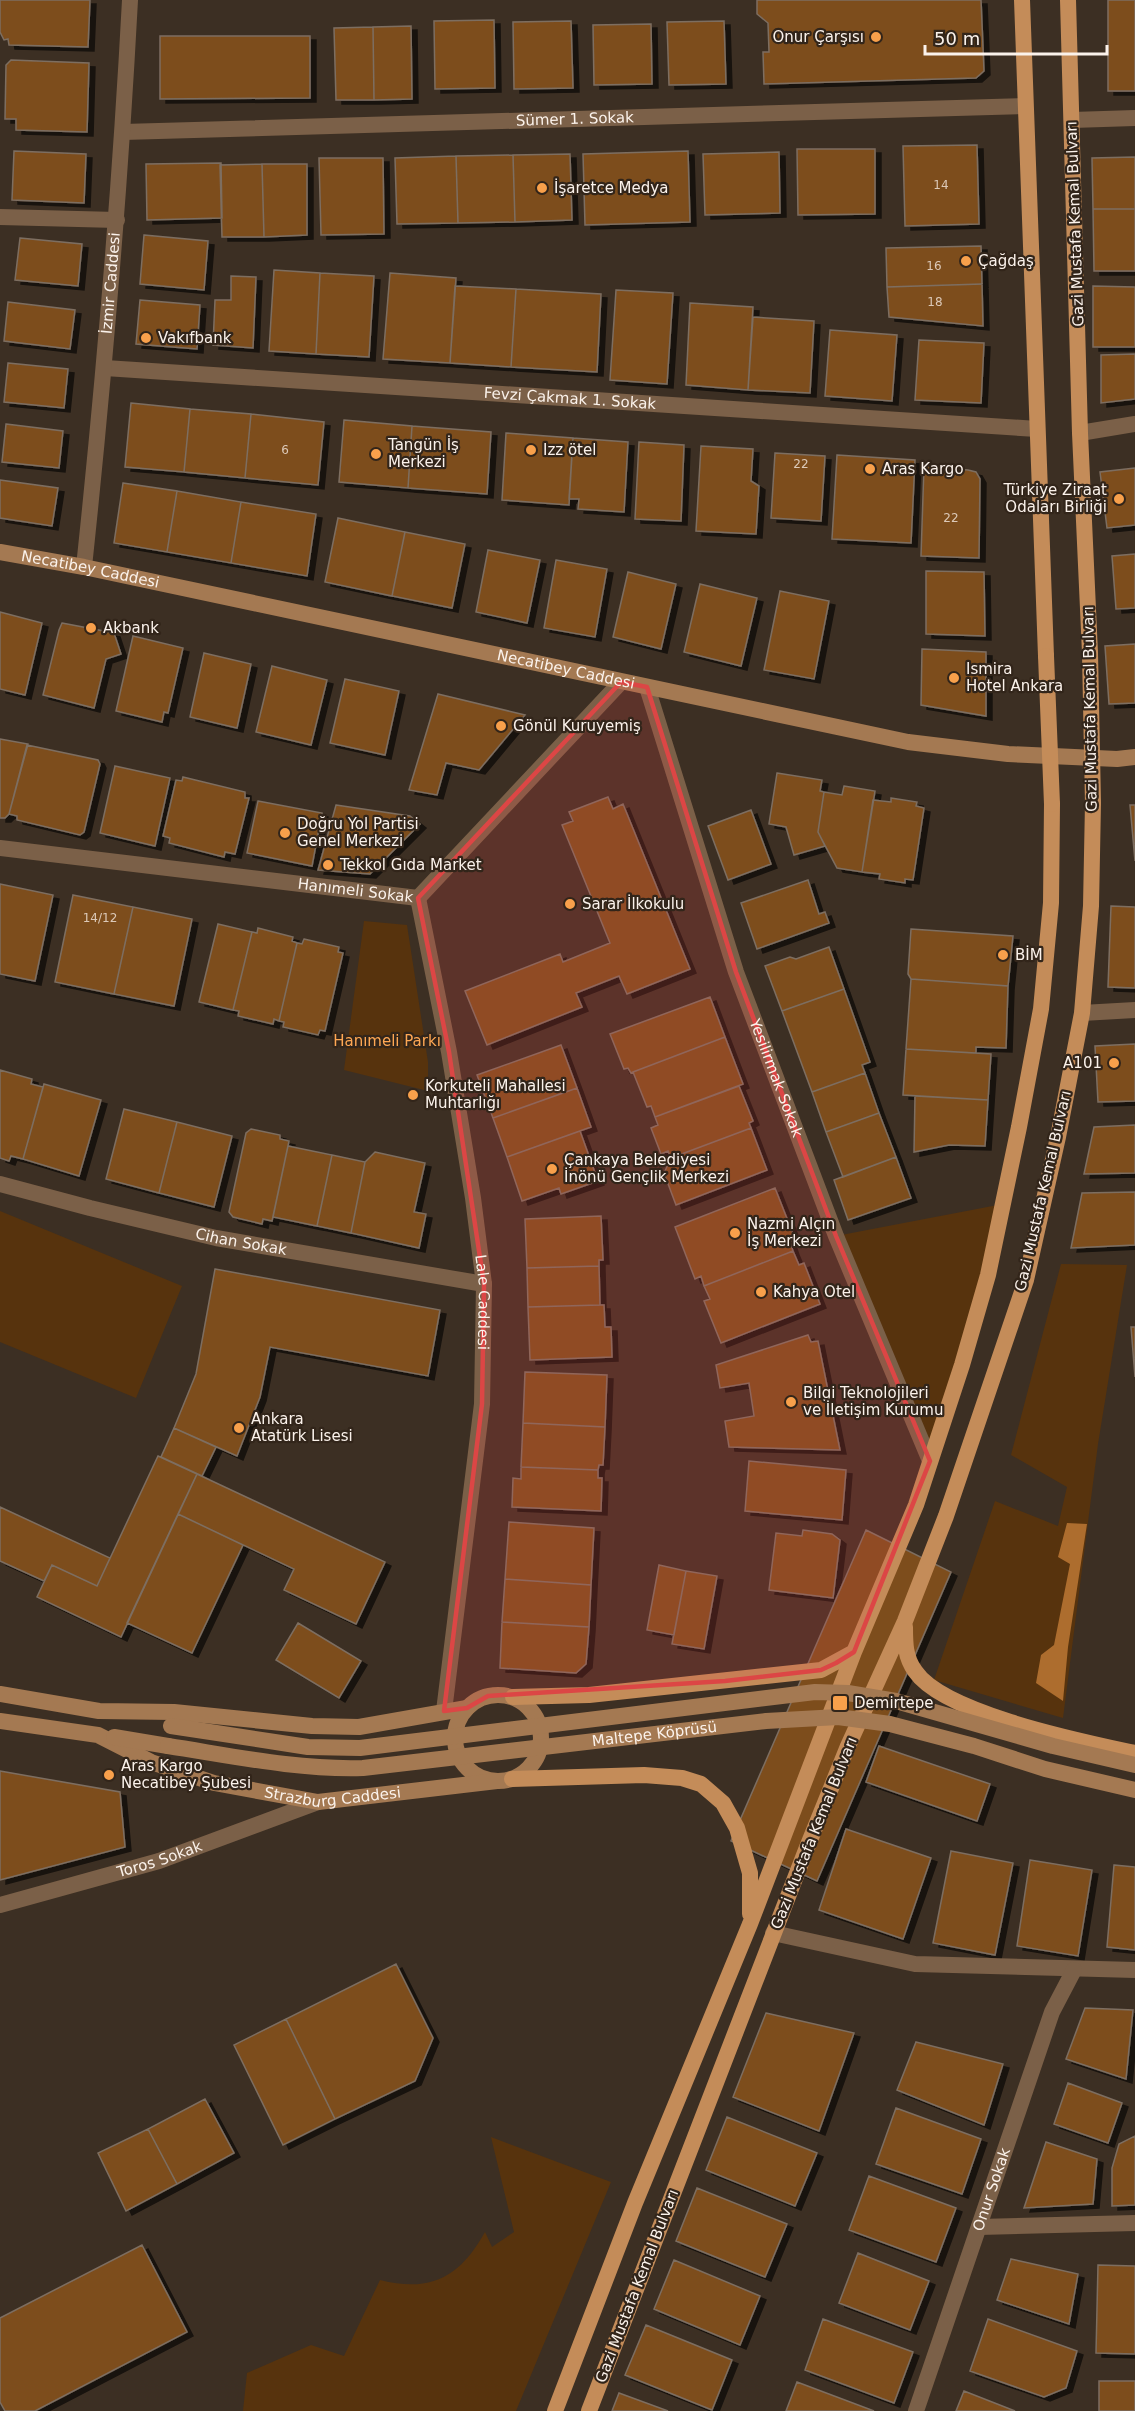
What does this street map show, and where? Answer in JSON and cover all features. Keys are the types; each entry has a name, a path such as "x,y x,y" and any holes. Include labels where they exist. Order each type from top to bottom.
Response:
{"main road":[{"name":"Gazi Mustafa Kemal Bulvarı","path":"555,2411 635,2203 750,1924 854,1652 916,1505 962,1365 988,1275 1024,1103 1043,987 1051,903 1052,804 1024,106 1022,0"},
{"name":"Gazi Mustafa Kemal Bulvarı","path":"589,2411 848,1746 905,1621 952,1498 1026,1280 1058,1137 1082,1013 1091,906 1093,803 1068,0"},
{"name":"Necatibey Caddesi","path":"0,552 84,567 908,742 1044,756 1116,759 1135,757"},
{"path":"905,1621 905,1651 915,1672 939,1693 972,1708 1066,1739 1135,1753"},
{"path":"750,1924 750,1873 737,1828 723,1803 701,1784 682,1778 644,1775 505,1780 483,1778 471,1771 462,1761 456,1748 455,1734 459,1720 467,1708 488,1696 589,1695 821,1670 854,1652"},
{"name":"Maltepe Köprüsü","path":"99,1711 171,1726 334,1749 360,1748 760,1697 826,1692 896,1701 1053,1746 1135,1765"},
{"path":"0,1694 99,1711 174,1712 337,1727 359,1727 467,1708"},
{"path":"505,1780 524,1773 533,1763 539,1752 541,1738 534,1713 513,1697"},
{"name":"Maltepe Köprüsü","path":"98,1735 334,1769 363,1768 766,1721 838,1718 890,1724 974,1746 1045,1769 1135,1790"},
{"name":"Strazburg Caddesi","path":"0,1721 98,1735 151,1762 214,1783 318,1802 505,1780"}],"street":[{"name":"İzmir Caddesi","path":"84,567 105,368 123,132 130,0"},
{"name":"Sümer 1. Sokak","path":"123,132 1024,106"},
{"path":"1072,120 1135,118"},
{"path":"0,217 117,219"},
{"name":"Fevzi Çakmak 1. Sokak","path":"105,368 1037,429"},
{"path":"1080,433 1135,424"},
{"name":"Hanımeli Sokak","path":"0,848 418,898 621,682"},
{"name":"Yesilirmak Sokak","path":"647,687 736,972 836,1236 930,1461"},
{"name":"Lale Caddesi","path":"418,898 449,1052 473,1198 484,1284 482,1404 444,1711"},
{"path":"1082,1013 1135,1010"},
{"name":"Cihan Sokak","path":"0,1184 216,1238 484,1284"},
{"name":"Toros Sokak","path":"0,1905 159,1860 318,1802"},
{"path":"774,1933 915,1964 1135,1970"},
{"name":"Onur Sokak","path":"916,2411 1052,2012 1074,1970"},
{"path":"979,2227 1135,2223"}],"highlighted area":[{"path":"621,682 647,687 736,972 836,1236 930,1461 854,1652 836,1663 821,1670 725,1681 488,1696 467,1708 444,1711 482,1404 484,1284 449,1052 418,898"}],"green space":[{"name":"Hanımeli Parkı","path":"364,921 407,925 428,1062 428,1091 344,1070"},
{"path":"1003,1204 930,1461 836,1236"},
{"path":"0,1211 182,1286 136,1398 0,1342"},
{"path":"1061,1264 1127,1265 1098,1444 1063,1718 934,1680 995,1501 1058,1526 1067,1487 1011,1455"},
{"path":"491,2137 611,2182 516,2411 243,2411 247,2373 311,2345 344,2356 380,2280 398,2284 414,2284 442,2278 465,2260 485,2232 492,2247 514,2232"}],"shaded area":[{"path":"1067,1523 1087,1524 1068,1647 1063,1701 1036,1683 1041,1655 1054,1645 1070,1564 1058,1557"}],"building":[{"path":"0,0 90,0 88,47 9,45 8,39 4,40 0,32"},
{"name":"Onur Çarşısı","path":"757,0 981,0 984,71 976,78 764,84 763,52 769,52 768,23 757,14"},
{"path":"1108,0 1135,0 1135,91 1108,91"},
{"path":"494,20 495,88 435,89 434,21"},
{"path":"571,21 573,88 514,89 513,22"},
{"path":"724,21 726,84 669,85 667,22"},
{"path":"651,24 652,84 594,85 593,25"},
{"path":"411,26 412,99 374,100 373,27"},
{"path":"373,27 374,100 336,100 334,28"},
{"path":"160,36 310,36 310,98 160,99"},
{"path":"11,60 89,63 87,132 16,130 16,119 5,119 6,65"},
{"path":"977,145 979,224 905,226 903,146"},
{"path":"797,149 875,149 875,214 798,215"},
{"path":"14,151 86,154 84,203 12,200"},
{"path":"688,151 690,222 585,225 583,154"},
{"path":"779,152 780,213 705,215 703,154"},
{"name":"İşaretce Medya","path":"570,154 572,220 515,222 513,155"},
{"path":"513,155 515,222 458,223 456,156"},
{"path":"456,156 458,223 397,224 395,158"},
{"path":"1135,157 1135,209 1093,209 1092,158"},
{"path":"319,158 383,158 384,234 321,235"},
{"path":"221,163 222,218 147,220 146,164"},
{"path":"262,164 307,164 307,235 264,237"},
{"path":"262,164 264,237 222,237 220,165"},
{"path":"1093,209 1135,209 1135,271 1094,271"},
{"path":"144,235 208,241 204,290 140,284"},
{"path":"20,238 82,244 78,286 15,280"},
{"path":"981,246 982,284 887,287 886,248"},
{"path":"274,270 320,273 316,354 269,351"},
{"path":"320,273 374,276 369,357 316,354"},
{"path":"390,273 456,278 450,363 383,359"},
{"path":"231,276 256,277 253,348 213,345 215,300 231,300"},
{"path":"982,284 983,326 889,317 887,287"},
{"path":"455,286 516,289 511,367 450,363"},
{"path":"1093,286 1135,287 1135,347 1093,347"},
{"path":"516,289 601,294 597,372 511,367"},
{"path":"616,290 673,293 667,384 610,380"},
{"path":"140,300 200,305 197,349 136,344"},
{"path":"8,302 75,310 70,349 4,341"},
{"path":"690,303 753,307 748,390 686,385"},
{"path":"753,317 814,321 810,393 748,390"},
{"path":"830,330 897,335 892,401 825,396"},
{"path":"919,340 984,343 981,403 915,400"},
{"path":"1135,354 1135,399 1101,403 1101,355"},
{"path":"8,363 68,369 64,408 4,402"},
{"path":"131,403 190,409 184,472 125,467"},
{"path":"190,409 251,414 245,478 184,472"},
{"path":"251,414 324,422 318,485 245,478"},
{"name":"Tangün İş Merkezi","path":"344,420 412,426 408,488 339,482"},
{"path":"6,424 63,431 59,468 2,462"},
{"path":"412,426 491,432 487,494 408,488"},
{"path":"506,433 573,438 569,505 502,500"},
{"path":"573,438 628,442 624,512 578,509 579,499 569,499"},
{"path":"639,442 684,445 681,521 635,519"},
{"path":"701,446 753,449 751,481 759,486 756,534 696,531"},
{"path":"775,453 825,456 821,521 771,518"},
{"path":"837,455 915,460 911,543 832,539"},
{"path":"924,466 976,472 980,479 979,558 921,556"},
{"name":"Türkiye Ziraat Odaları Birliği","path":"1135,468 1135,525 1107,528 1100,472"},
{"path":"0,480 58,488 52,526 0,518"},
{"path":"123,483 177,491 167,552 114,543"},
{"path":"177,491 241,502 231,563 167,552"},
{"path":"241,502 316,514 307,576 231,563"},
{"path":"338,518 405,532 392,596 325,582"},
{"path":"405,532 465,544 452,608 392,596"},
{"path":"488,550 540,560 527,623 476,612"},
{"path":"1135,554 1135,608 1116,609 1112,556"},
{"path":"556,560 607,569 595,637 544,628"},
{"path":"926,571 984,572 985,636 926,634"},
{"path":"628,572 676,584 661,649 613,637"},
{"path":"700,584 757,598 741,666 684,652"},
{"path":"780,591 829,601 814,679 764,670"},
{"path":"0,612 42,623 25,695 0,689"},
{"path":"62,623 114,633 121,654 106,659 94,708 43,695"},
{"path":"133,636 183,648 168,713 164,712 162,722 116,711"},
{"path":"1135,644 1135,703 1109,704 1105,646"},
{"name":"Ismira Hotel Ankara","path":"922,649 986,652 986,716 921,705"},
{"path":"204,653 251,664 237,728 190,717"},
{"path":"272,666 327,680 311,745 256,732"},
{"path":"345,679 399,691 385,755 330,743"},
{"path":"438,694 525,715 479,770 446,763 437,795 409,790"},
{"path":"0,739 28,744 9,814 5,818 0,818"},
{"path":"27,745 98,760 100,764 84,832 80,835 17,820 17,816 9,814"},
{"path":"115,766 170,778 155,846 100,833"},
{"path":"777,773 822,780 820,791 824,792 818,832 825,846 794,855 786,827 769,824"},
{"path":"183,777 245,792 245,798 249,798 235,854 225,852 224,857 169,843 170,838 163,836 176,780 182,781"},
{"path":"844,786 875,791 862,872 837,868 818,832 824,792 842,795"},
{"path":"608,797 613,809 623,804 690,969 627,994 619,976 576,993 582,1007 487,1045 465,991 560,954 563,962 610,943 562,825 573,821 569,812"},
{"path":"891,798 917,802 916,806 924,808 913,880 905,879 905,883 879,879 880,874 862,872 873,800 891,802"},
{"name":"Doğru Yol Partisi Genel Merkezi","path":"258,801 322,813 312,866 247,853"},
{"path":"336,805 410,816 420,824 370,874 318,870"},
{"path":"1130,805 1135,805 1135,861"},
{"path":"751,810 771,864 728,880 708,826"},
{"path":"808,880 819,914 825,912 829,923 757,949 741,903"},
{"path":"0,884 53,895 35,981 0,974"},
{"path":"73,895 133,907 114,994 55,982"},
{"path":"1111,906 1135,907 1135,988 1108,987"},
{"path":"133,907 192,919 174,1006 114,994"},
{"path":"218,924 252,932 233,1010 199,1002"},
{"path":"258,928 293,937 292,941 297,943 279,1021 274,1019 273,1024 238,1016 239,1011 233,1010 252,932 257,933"},
{"path":"911,929 1013,936 1008,986 911,979 908,974"},
{"path":"304,939 339,947 338,952 343,953 325,1031 320,1030 318,1035 283,1027 284,1022 279,1021 297,943 302,944"},
{"path":"829,947 844,989 782,1011 765,966 790,957 796,959"},
{"path":"911,979 1008,986 1006,1048 976,1047 976,1053 906,1049"},
{"path":"844,989 870,1062 862,1065 865,1073 812,1092 782,1011"},
{"path":"710,997 725,1037 631,1073 628,1068 624,1069 610,1034"},
{"path":"725,1037 743,1084 655,1117 651,1106 647,1107 633,1072"},
{"path":"1135,1044 1135,1101 1098,1102 1095,1046"},
{"path":"561,1045 577,1088 493,1118 477,1075"},
{"path":"906,1049 991,1054 988,1100 903,1095"},
{"path":"0,1070 32,1079 31,1084 43,1087 23,1159 11,1156 9,1161 0,1158"},
{"path":"865,1073 879,1113 826,1132 812,1092"},
{"path":"44,1084 101,1100 79,1176 23,1159"},
{"path":"739,1086 753,1121 749,1123 751,1128 671,1158 668,1151 661,1154 651,1128 658,1125 655,1117"},
{"path":"577,1088 591,1127 507,1157 493,1118"},
{"path":"915,1096 988,1100 985,1146 949,1145 914,1152"},
{"path":"124,1109 177,1122 159,1193 106,1179"},
{"path":"879,1113 896,1157 843,1177 826,1132"},
{"path":"177,1122 232,1136 214,1207 159,1193"},
{"path":"1135,1125 1135,1173 1084,1174 1094,1127"},
{"path":"751,1128 767,1170 676,1205 664,1173 671,1158"},
{"path":"251,1129 280,1135 280,1139 289,1141 272,1221 263,1219 262,1224 233,1217 229,1212 246,1133"},
{"name":"Çankaya Belediyesi İnönü Gençlik Merkezi","path":"580,1131 598,1181 561,1194 559,1188 522,1201 507,1157"},
{"path":"288,1146 332,1155 317,1226 273,1217"},
{"path":"375,1152 425,1163 414,1212 426,1214 419,1248 351,1233 365,1162"},
{"path":"332,1155 365,1162 351,1233 317,1226"},
{"path":"896,1157 911,1198 848,1220 834,1180"},
{"name":"Nazmi Alçın İş Merkezi","path":"775,1188 795,1239 790,1242 793,1251 704,1286 701,1276 695,1279 675,1227"},
{"path":"1135,1192 1135,1245 1071,1248 1082,1193"},
{"path":"601,1216 603,1260 599,1260 599,1266 527,1268 525,1219"},
{"name":"Kahya Otel","path":"793,1251 799,1265 804,1263 820,1304 721,1343 704,1301 710,1299 704,1286"},
{"path":"599,1266 600,1305 528,1307 527,1268"},
{"path":"215,1269 440,1310 428,1376 270,1347 260,1397 237,1456 174,1428 196,1374"},
{"path":"604,1305 605,1327 611,1327 612,1357 530,1360 528,1307"},
{"path":"1131,1327 1135,1327 1135,1377"},
{"name":"Bilgi Teknolojileri ve İletişim Kurumu","path":"808,1335 811,1342 818,1341 840,1450 729,1447 725,1421 754,1416 749,1383 720,1388 716,1365"},
{"path":"525,1372 607,1375 605,1427 523,1423"},
{"path":"523,1423 605,1427 603,1465 599,1465 598,1470 521,1467"},
{"path":"174,1428 216,1447 202,1476 161,1457"},
{"path":"158,1456 197,1474 121,1637 37,1597 52,1565 97,1586"},
{"path":"749,1461 846,1470 842,1520 745,1511"},
{"path":"521,1467 598,1470 598,1478 602,1478 601,1511 512,1507 513,1478 521,1479"},
{"path":"197,1474 385,1562 356,1624 284,1590 294,1569 178,1514"},
{"path":"0,1507 110,1558 97,1586 52,1565 44,1581 0,1561"},
{"path":"178,1514 243,1545 192,1653 127,1623"},
{"path":"509,1522 594,1528 591,1585 505,1579"},
{"path":"803,1530 832,1534 840,1540 833,1598 769,1590 776,1533 802,1536"},
{"name":"Demirtepe","path":"866,1530 951,1572 817,1881 731,1841"},
{"path":"659,1565 686,1571 674,1635 647,1630"},
{"path":"686,1571 717,1576 704,1649 672,1644"},
{"path":"505,1579 591,1585 589,1627 502,1622"},
{"path":"502,1622 589,1627 586,1664 576,1673 500,1668"},
{"path":"298,1623 361,1661 339,1698 276,1660"},
{"path":"879,1746 990,1784 977,1821 866,1782"},
{"path":"0,1771 120,1792 125,1847 0,1880"},
{"path":"846,1829 931,1858 903,1939 819,1910"},
{"path":"951,1851 1013,1863 995,1955 933,1943"},
{"path":"1030,1860 1092,1870 1078,1956 1017,1946"},
{"path":"1114,1865 1135,1867 1135,1950 1107,1947"},
{"path":"396,1964 433,2038 415,2081 335,2119 286,2019"},
{"path":"1085,2008 1133,2010 1126,2079 1066,2059"},
{"path":"766,2013 854,2033 819,2131 733,2097"},
{"path":"286,2019 335,2119 283,2145 234,2045"},
{"path":"916,2042 1003,2064 984,2125 897,2090"},
{"path":"1068,2083 1122,2103 1108,2143 1054,2124"},
{"path":"205,2099 234,2153 177,2184 148,2129"},
{"path":"896,2108 981,2139 962,2194 876,2164"},
{"path":"727,2117 817,2153 795,2206 706,2170"},
{"path":"148,2129 177,2184 126,2211 98,2153"},
{"path":"1135,2136 1135,2205 1112,2206 1112,2168 1119,2144"},
{"path":"1046,2142 1097,2159 1093,2204 1024,2208"},
{"path":"869,2176 956,2208 936,2262 849,2230"},
{"path":"697,2188 787,2224 765,2277 676,2241"},
{"path":"142,2245 187,2332 35,2411 5,2411 0,2402 0,2318"},
{"path":"858,2253 929,2281 910,2330 839,2303"},
{"path":"1011,2259 1078,2274 1069,2324 997,2300"},
{"path":"674,2260 760,2296 740,2345 654,2309"},
{"path":"1098,2265 1135,2266 1135,2354 1096,2353"},
{"path":"823,2319 913,2352 894,2403 805,2370"},
{"path":"988,2319 1077,2351 1066,2388 1044,2397 970,2371"},
{"path":"646,2325 732,2360 712,2410 625,2375"},
{"path":"1099,2381 1135,2381 1135,2411 1099,2411"},
{"path":"797,2382 874,2411 786,2411"},
{"path":"964,2391 1015,2411 956,2411"},
{"path":"619,2393 668,2411 612,2411"}],"place":[{"name":"Onur Çarşısı","path":"876,37"},
{"name":"İşaretce Medya","path":"542,188"},
{"name":"Çağdaş","path":"966,261"},
{"name":"Vakıfbank","path":"146,338"},
{"name":"Izz ötel","path":"531,450"},
{"name":"Tangün İş Merkezi","path":"376,454"},
{"name":"Aras Kargo","path":"870,469"},
{"name":"Türkiye Ziraat Odaları Birliği","path":"1119,499"},
{"name":"Akbank","path":"91,628"},
{"name":"Ismira Hotel Ankara","path":"954,678"},
{"name":"Gönül Kuruyemiş","path":"501,726"},
{"name":"Doğru Yol Partisi Genel Merkezi","path":"285,833"},
{"name":"Tekkol Gıda Market","path":"328,865"},
{"name":"Sarar İlkokulu","path":"570,904"},
{"name":"BİM","path":"1003,955"},
{"name":"A101","path":"1114,1063"},
{"name":"Korkuteli Mahallesi Muhtarlığı","path":"413,1095"},
{"name":"Çankaya Belediyesi İnönü Gençlik Merkezi","path":"552,1169"},
{"name":"Nazmi Alçın İş Merkezi","path":"735,1233"},
{"name":"Kahya Otel","path":"761,1292"},
{"name":"Bilgi Teknolojileri ve İletişim Kurumu","path":"791,1402"},
{"name":"Ankara Atatürk Lisesi","path":"239,1428"},
{"name":"Demirtepe","path":"840,1703"},
{"name":"Aras Kargo Necatibey Şubesi","path":"109,1775"}]}
